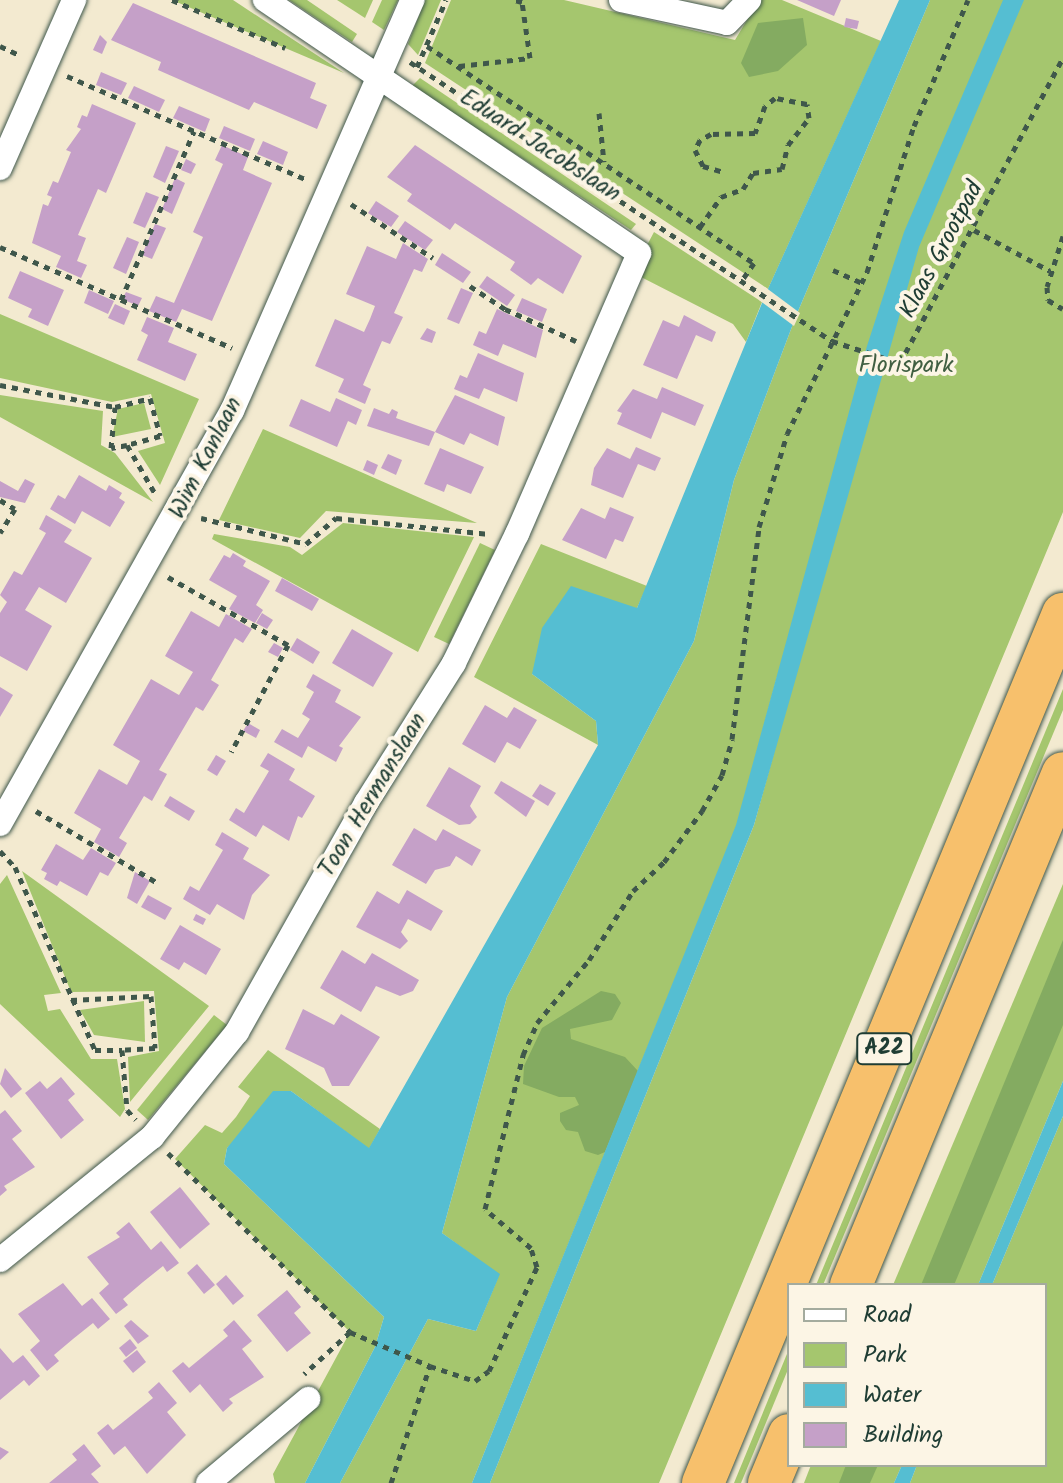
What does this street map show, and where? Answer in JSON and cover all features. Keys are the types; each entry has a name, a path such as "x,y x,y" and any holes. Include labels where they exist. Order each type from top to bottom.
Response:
{"highway":[{"name":"A22","path":"703,1483 1063,614"},
{"name":"A22","path":"852,1283 1063,773"},
{"path":"769,1483 787,1440"}],"street":[{"path":"0,168 74,0"},
{"name":"Eduard Jacobslaan","path":"265,0 639,253"},
{"name":"Wim Kanlaan","path":"0,824 180,508 255,358 412,0"},
{"path":"621,0 727,23 749,0"},
{"name":"Toon Hermanslaan","path":"0,1260 152,1137 237,1032 366,803 454,663 512,545 639,253"},
{"path":"208,1483 308,1399"}],"path":[{"path":"172,0 290,50"},
{"path":"417,67 446,0"},
{"path":"458,66 530,58 522,2 515,0"},
{"path":"122,1050 127,1110 350,1332 430,1366 475,1381 489,1371 537,1267 531,1248 485,1209 523,1055 537,1023 589,960 633,891 664,862 722,775 732,739 759,527 787,434 862,283 914,126 968,0"},
{"path":"427,46 754,263 743,279"},
{"name":"Eduard Jacobslaan","path":"390,50 763,294"},
{"name":"Klaas Grootpad","path":"763,294 832,341 888,362 900,363 909,352 1063,58"},
{"path":"45,66 327,188 433,258"},
{"path":"700,227 721,197 743,189 753,173 782,169 788,145 809,118 807,104 775,98 765,106 755,133 711,134 700,140 695,154 703,166 724,172"},
{"path":"599,113 604,163"},
{"path":"121,300 194,131"},
{"path":"974,230 1050,271"},
{"path":"1063,236 1050,271 1048,300 1063,309"},
{"path":"0,247 255,358"},
{"path":"833,270 862,283"},
{"path":"470,286 505,309 596,350"},
{"path":"0,385 115,407 150,398 160,436 111,448 115,407"},
{"path":"127,445 156,495 213,523 306,544 336,518 485,532 512,545"},
{"path":"0,500 15,509 0,533"},
{"path":"148,565 288,645 231,752"},
{"path":"14,799 156,882"},
{"path":"0,851 15,867 71,1000 95,1050 155,1048 151,996 71,1000"},
{"path":"308,1399 304,1373 350,1332"},
{"path":"391,1483 430,1366"}],"green space":[{"path":"172,0 233,0 344,73"},
{"path":"289,0 307,0 357,34 352,42"},
{"path":"337,0 373,0 365,18"},
{"path":"382,0 398,0 384,30 372,22"},
{"path":"425,0 441,0 418,55 408,44"},
{"path":"451,0 564,0 735,40 759,0 782,0 881,41 768,289 425,63"},
{"name":"Florispark","path":"930,0 1063,0 1063,512 659,1483 490,1483 754,825 793,684 777,677 737,825 472,1483 340,1483 428,1319 476,1331 499,1275 442,1233 507,997 694,641 734,480 796,316"},
{"path":"803,18 807,45 778,71 749,77 741,63 758,23"},
{"path":"420,78 636,224 631,230 412,86"},
{"path":"654,232 762,302 746,342 733,324 641,277 644,251"},
{"path":"0,314 199,399 160,485 138,451 165,443 151,394 112,402 0,378"},
{"path":"0,395 103,411 101,445 115,453 153,502 0,417"},
{"path":"144,403 151,429 112,437 118,409"},
{"path":"263,429 477,523 326,511 300,538 219,520"},
{"path":"343,523 474,537 418,652 212,539 214,534 290,547 302,555"},
{"path":"480,543 495,550 449,644 434,637"},
{"path":"541,544 647,586 637,608 532,674 596,721 598,745 474,677"},
{"path":"1063,689 1063,710 824,1283 817,1283"},
{"path":"22,871 209,1006 130,1102 128,1057 159,1051 154,991 71,992"},
{"path":"7,875 61,993 44,995 48,1011 60,1009 91,1059 117,1059 125,1109 120,1117 0,1004 0,884"},
{"path":"1063,884 1063,1081 979,1283 894,1283"},
{"path":"1063,940 1063,1025 955,1283 922,1283"},
{"path":"601,991 615,994 621,1003 612,1020 570,1029 571,1039 625,1057 638,1071 605,1152 598,1155 585,1151 578,1132 566,1130 560,1121 560,1113 579,1105 575,1097 559,1097 523,1084 524,1066 542,1028"},
{"path":"144,1001 145,1042 94,1035 80,1010"},
{"path":"214,1015 227,1025 148,1120 137,1110"},
{"path":"268,1050 380,1129 369,1149 291,1091 227,1148 224,1164 384,1317 375,1347 305,1483 275,1483 273,1474 350,1332 175,1159 205,1125 222,1133 236,1117 250,1096 238,1087"},
{"path":"1063,1116 1063,1483 910,1483 916,1467 1047,1467 1047,1283 993,1283"},
{"path":"787,1354 787,1372 741,1483 734,1483"},
{"path":"810,1467 901,1467 894,1483 804,1483"},
{"path":"845,1467 877,1467 870,1483 839,1483"}],"water":[{"path":"899,0 930,0 796,316 734,480 694,641 507,997 442,1233 500,1274 476,1331 428,1319 340,1483 305,1483 375,1347 384,1317 224,1164 227,1148 273,1091 291,1091 369,1148 598,745 596,721 532,674 542,628 571,586 637,608 767,291"},
{"path":"1003,0 1024,0 919,247 754,825 490,1483 472,1483 736,825 867,346 904,232"},
{"path":"1063,1081 1063,1116 993,1283 979,1283"},
{"path":"901,1467 916,1467 910,1483 894,1483"}],"pier":[{"path":"765,287 800,313 794,326 759,300"}],"building":[{"path":"797,0 841,0 834,16"},
{"path":"133,3 316,83 310,98 327,105 317,129 254,102 249,110 158,70 161,62 111,40"},
{"path":"846,18 859,21 857,29 844,27"},
{"path":"100,35 107,42 102,54 93,50"},
{"path":"101,72 127,83 121,95 96,85"},
{"path":"134,86 165,100 159,112 128,98"},
{"path":"92,104 136,123 106,193 98,189 78,235 86,238 77,261 87,265 81,278 56,267 61,256 32,243 43,204 48,206 52,197 47,195 53,181 58,183 71,152 66,150 81,129 77,127 82,115 87,117"},
{"path":"179,106 210,119 205,132 173,118"},
{"path":"224,126 255,139 250,151 219,138"},
{"path":"263,141 288,152 283,165 257,154"},
{"path":"222,145 248,157 243,170 272,183 212,321 182,309 176,322 149,311 156,296 174,303 203,237 193,232 223,164 215,160"},
{"path":"415,145 582,256 563,294 538,278 531,285 510,270 515,262 455,223 450,230 407,201 412,194 387,177"},
{"path":"166,146 179,151 165,183 153,177"},
{"path":"186,159 196,164 191,174 181,170"},
{"path":"175,178 185,183 172,214 162,209"},
{"path":"146,192 159,197 145,228 133,223"},
{"path":"376,201 399,216 391,227 368,213"},
{"path":"405,221 433,240 425,250 397,232"},
{"path":"155,224 166,228 152,259 142,255"},
{"path":"127,237 139,242 126,274 113,268"},
{"path":"403,243 428,259 422,272 414,269 394,313 403,317 390,344 382,341 363,385 371,389 365,404 338,392 344,379 315,366 335,319 364,332 370,319 375,306 346,294 367,246 396,259"},
{"path":"442,253 471,272 463,283 435,265"},
{"path":"20,271 64,290 48,326 28,317 32,309 8,298"},
{"path":"487,276 515,295 507,306 479,287"},
{"path":"461,288 473,293 459,324 447,319"},
{"path":"89,290 114,301 108,314 84,303"},
{"path":"126,292 142,298 138,306 122,299"},
{"path":"522,298 547,309 542,322 516,311"},
{"path":"115,304 130,311 124,325 108,318"},
{"path":"497,309 543,330 536,358 503,344 498,356 473,345 479,331 486,334"},
{"path":"684,315 716,332 712,342 696,335 677,379 643,365 663,320 679,327"},
{"path":"147,317 174,328 168,342 197,354 185,381 137,360 148,335 141,331"},
{"path":"427,328 436,332 432,343 420,339"},
{"path":"478,353 524,373 517,402 484,388 479,399 454,389 460,375 467,378"},
{"path":"662,387 704,405 695,426 662,412 651,439 617,424 622,413 617,411 633,389 657,399"},
{"path":"455,395 505,417 498,446 470,433 464,445 435,432"},
{"path":"336,398 362,410 356,425 348,421 337,447 289,426 301,399 330,412"},
{"path":"374,408 389,414 392,409 398,412 396,418 435,432 429,446 367,426"},
{"path":"636,447 661,458 655,471 638,464 623,498 591,485 594,468 607,448 630,459"},
{"path":"440,448 484,467 471,494 447,484 444,492 424,484"},
{"path":"388,454 402,460 396,475 381,468"},
{"path":"367,460 378,465 374,475 363,470"},
{"path":"79,475 106,491 109,485 122,493 119,498 125,502 110,527 82,511 75,524 50,509 58,495 65,499"},
{"path":"25,479 35,484 25,503 0,497 0,481 18,491"},
{"path":"610,507 634,517 623,542 615,539 606,559 562,540 581,508 605,519"},
{"path":"46,515 72,530 64,542 92,558 66,603 39,587 25,610 52,626 27,671 0,656 0,613 7,602 0,595 14,571 22,575 46,533 39,529"},
{"path":"233,553 246,561 243,566 270,581 256,605 263,610 255,623 229,609 237,596 209,580 224,555 230,558"},
{"path":"282,578 319,599 312,611 275,591"},
{"path":"191,611 219,627 226,614 252,629 243,643 235,638 211,680 219,685 203,711 196,707 159,770 167,774 152,801 144,796 119,838 127,843 119,857 94,842 101,829 74,813 99,769 127,785 140,761 113,745 151,679 179,695 193,672 165,656"},
{"path":"262,613 273,620 267,629 256,623"},
{"path":"352,629 393,653 373,687 332,663"},
{"path":"297,638 320,652 313,664 290,650"},
{"path":"274,643 283,648 278,657 268,652"},
{"path":"313,674 341,690 335,702 361,717 339,746 343,748 336,762 308,746 302,758 274,742 282,729 298,738 310,719 302,714 314,692 306,687"},
{"path":"0,687 13,695 0,717"},
{"path":"485,705 507,718 514,707 537,720 520,749 507,742 495,763 462,744"},
{"path":"248,723 260,730 256,738 243,731"},
{"path":"268,753 295,769 289,780 315,796 302,818 298,816 289,841 263,825 256,837 229,820 236,808 244,813 269,771 260,766"},
{"path":"216,755 226,761 217,776 207,770"},
{"path":"449,767 481,786 470,806 477,817 470,824 459,825 426,806"},
{"path":"501,781 535,801 526,817 494,793"},
{"path":"540,784 556,793 548,806 532,796"},
{"path":"170,796 195,811 189,821 164,806"},
{"path":"414,828 436,841 443,829 481,850 472,866 456,856 450,866 435,870 426,884 392,865"},
{"path":"222,832 249,848 243,859 270,875 252,895 244,920 217,904 210,915 183,899 190,886 199,891 223,850 215,845"},
{"path":"56,844 83,860 91,848 116,863 108,876 100,872 87,896 60,881 57,886 44,879 47,873 41,870"},
{"path":"135,872 150,881 137,904 127,898"},
{"path":"407,890 443,911 431,931 408,919 401,932 408,941 400,949 356,927 377,891 399,904"},
{"path":"148,895 172,908 165,920 141,907"},
{"path":"196,914 206,919 203,925 193,920"},
{"path":"180,925 221,949 206,975 184,962 179,970 160,959"},
{"path":"342,950 365,964 372,953 419,980 413,991 400,996 376,986 361,1012 320,988"},
{"path":"303,1009 334,1025 341,1014 380,1037 349,1086 332,1086 324,1068 285,1049"},
{"path":"5,1068 22,1089 11,1098 0,1084"},
{"path":"61,1077 75,1094 68,1100 84,1120 61,1139 25,1093 40,1081 47,1089"},
{"path":"5,1110 22,1131 12,1139 35,1167 4,1186 7,1190 0,1196 0,1114"},
{"path":"180,1187 210,1224 180,1249 150,1212"},
{"path":"129,1222 151,1250 161,1241 179,1263 167,1272 163,1266 143,1282 123,1299 128,1305 116,1314 99,1293 109,1284 87,1257 120,1237 116,1233"},
{"path":"197,1264 215,1285 204,1294 187,1273"},
{"path":"226,1275 244,1296 233,1305 216,1284"},
{"path":"63,1283 82,1306 92,1298 110,1319 98,1329 93,1323 73,1339 54,1355 59,1361 47,1371 30,1350 40,1341 18,1314"},
{"path":"287,1290 301,1307 294,1313 311,1333 287,1352 257,1315"},
{"path":"131,1320 149,1336 138,1344 124,1326"},
{"path":"234,1320 252,1341 242,1349 264,1377 229,1399 233,1403 223,1412 200,1384 190,1393 172,1371 183,1362 189,1368 228,1336 223,1330"},
{"path":"130,1339 137,1348 126,1357 119,1348"},
{"path":"0,1348 13,1363 23,1355 40,1376 29,1386 24,1380 0,1400"},
{"path":"137,1350 146,1362 133,1373 123,1361"},
{"path":"159,1382 177,1403 167,1412 186,1435 147,1474 125,1446 114,1455 97,1433 108,1424 113,1430 153,1398 148,1392"},
{"path":"84,1444 101,1466 91,1474 99,1483 49,1483 77,1460 72,1454"},
{"path":"0,1447 9,1452 0,1460"}]}
